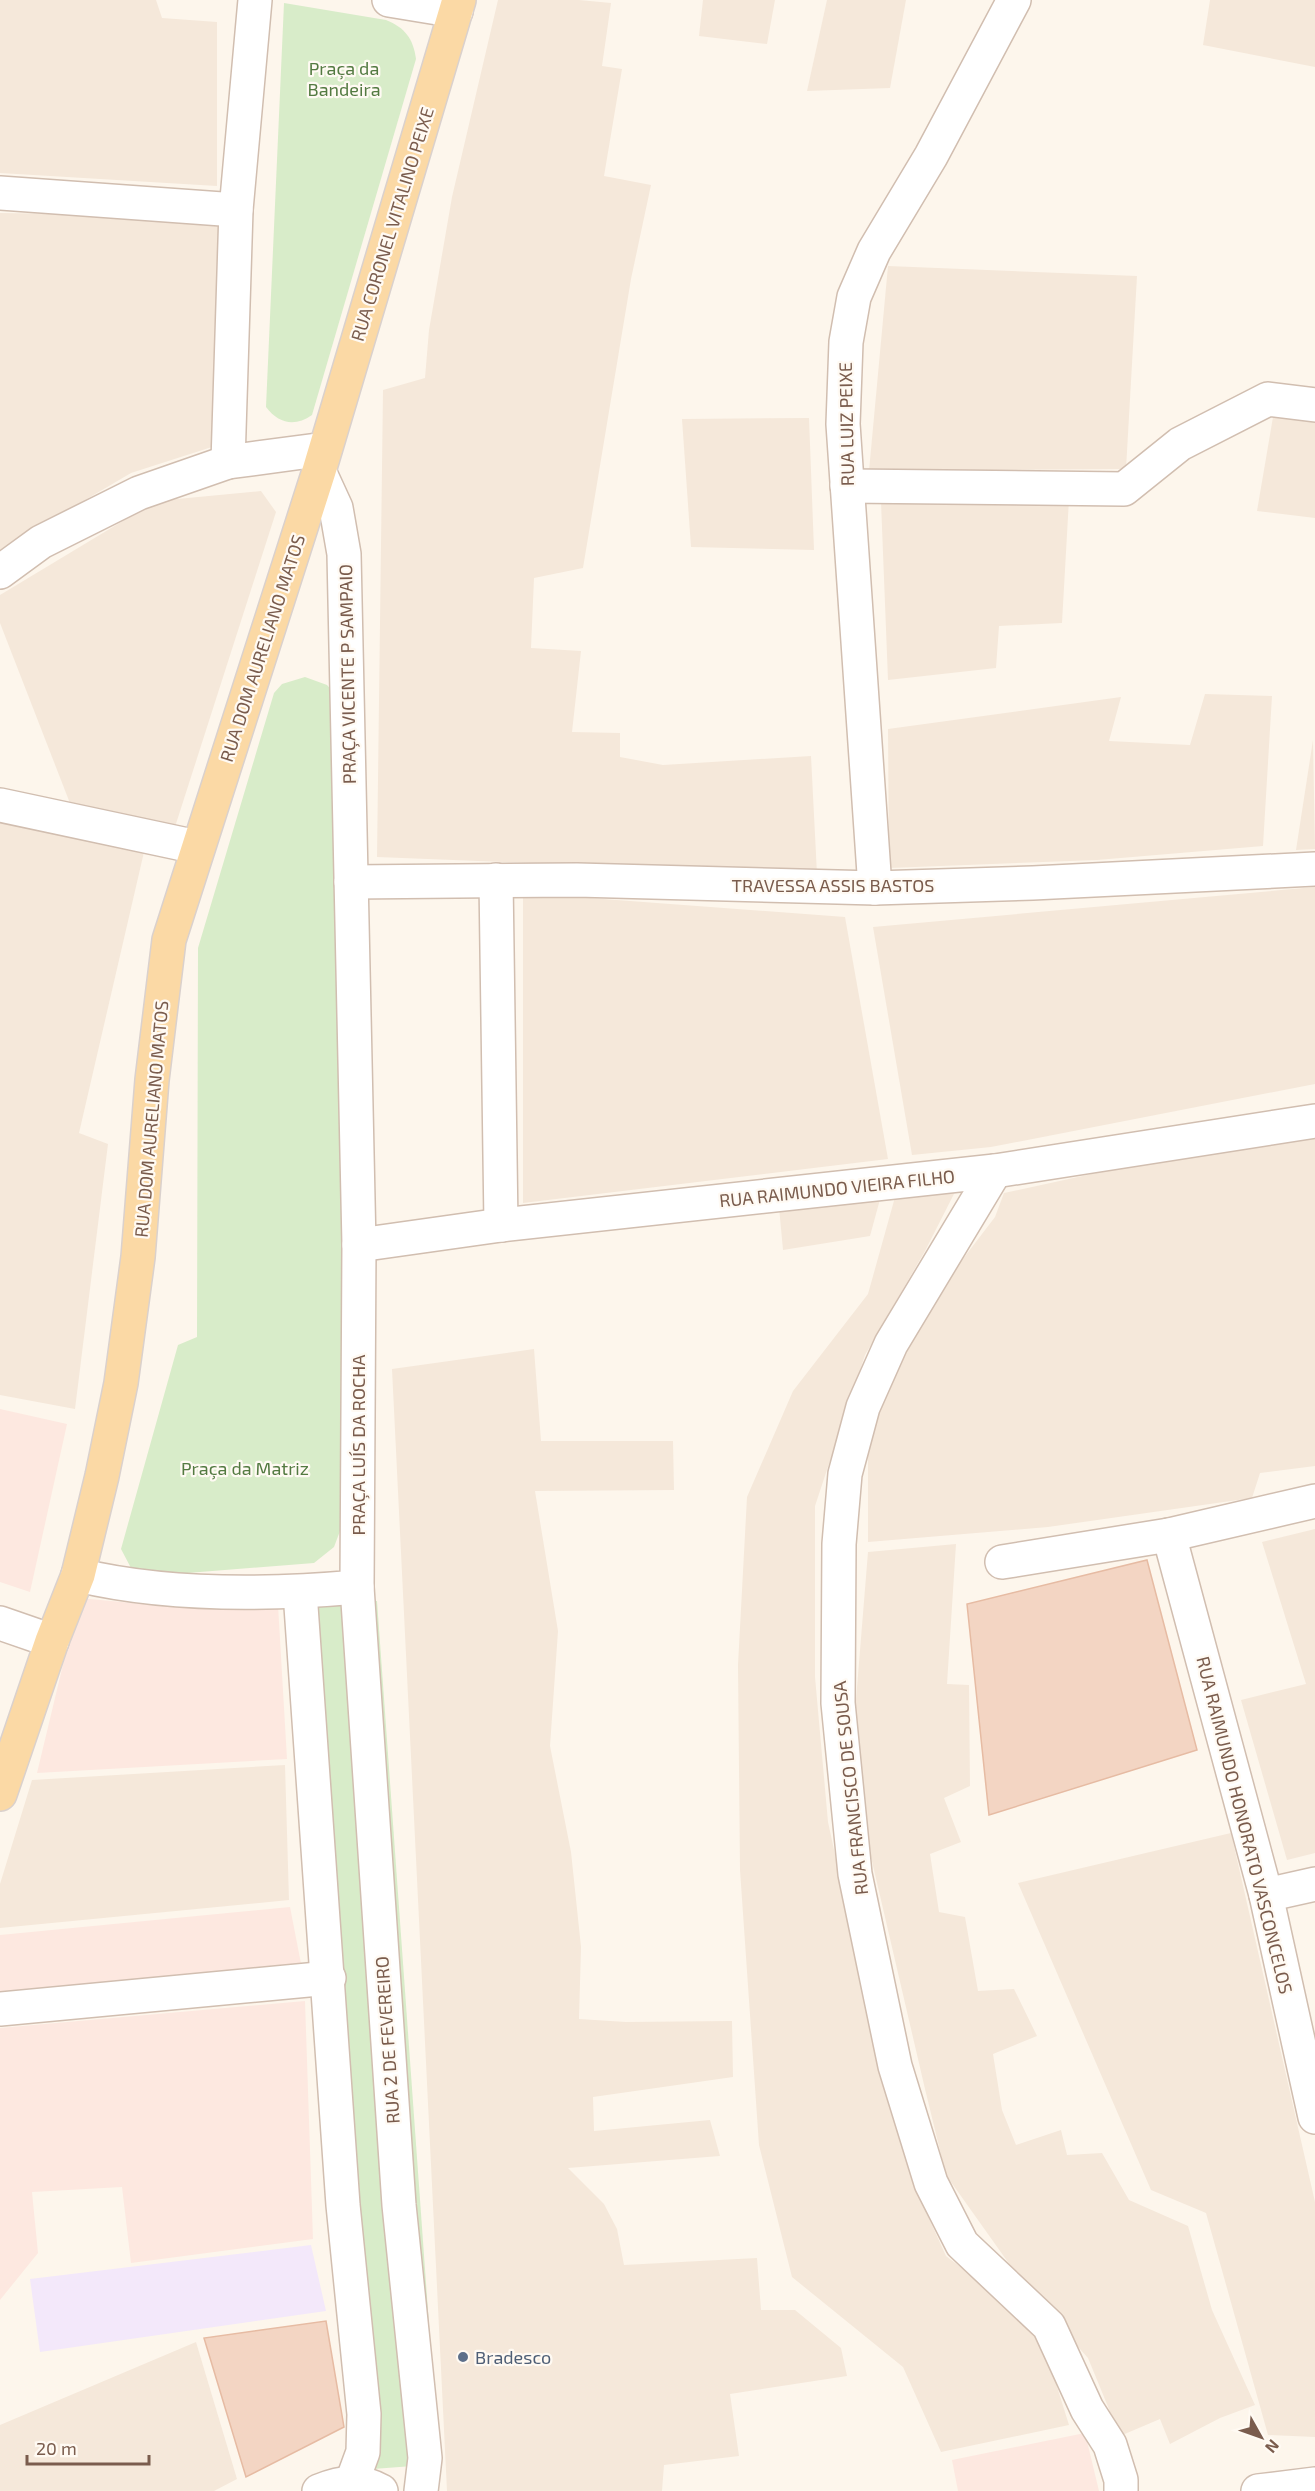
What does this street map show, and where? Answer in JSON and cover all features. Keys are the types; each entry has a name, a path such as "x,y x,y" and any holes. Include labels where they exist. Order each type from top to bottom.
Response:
{"main road":[{"name":"RUA CORONEL VITALINO PEIXE","path":"322,460 458,5"},
{"name":"RUA DOM AURELIANO MATOS","path":"0,1794 52,1641 78,1575 102,1476 122,1372 138,1257 152,1080 169,940 322,460"}],"street":[{"path":"228,462 236,210 255,0"},
{"path":"390,0 458,5"},
{"name":"RUA LUIZ PEIXE","path":"875,888 843,424 846,342 854,297 874,250 931,156 1014,0"},
{"path":"0,193 236,210"},
{"path":"847,486 1124,489 1180,444 1268,399 1315,405"},
{"path":"0,572 41,542 139,493 228,462 322,460"},
{"name":"PRAÇA VICENTE P SAMPAIO","path":"322,460 336,508 345,554 359,1245"},
{"path":"0,805 197,847"},
{"name":"TRAVESSA ASSIS BASTOS","path":"351,882 577,880 875,888 1034,883 1315,869"},
{"path":"496,880 501,1225"},
{"name":"RUA RAIMUNDO VIEIRA FILHO","path":"359,1245 501,1225 995,1171 1315,1121"},
{"name":"RUA FRANCISCO DE SOUSA","path":"995,1171 891,1344 863,1407 844,1474 840,1532 838,1703 855,1874 896,2066 931,2183 962,2244 1049,2326 1087,2409 1110,2445 1128,2487"},
{"name":"PRAÇA LUÍS DA ROCHA","path":"357,1587 359,1245"},
{"path":"1002,1562 1169,1535 1315,1501"},
{"name":"RUA RAIMUNDO HONORATO VASCONCELOS","path":"1169,1535 1266,1895 1315,2117"},
{"path":"78,1575 153,1588 300,1592 357,1587"},
{"name":"RUA 2 DE FEVEREIRO","path":"357,1587 399,2205 425,2458 421,2491"},
{"path":"300,1592 329,1978 343,2205 364,2414 363,2452 367,2487 319,2491"},
{"path":"0,1623 52,1641"},
{"path":"1266,1895 1315,1884"},
{"path":"0,2009 329,1978"},
{"path":"1258,2491 1315,2484"}],"shaded area":[{"path":"0,0 156,0 162,18 217,22 217,186 0,173"},
{"path":"498,0 579,0 611,3 602,66 622,69 604,176 651,185 631,279 583,568 534,578 531,648 581,651 572,732 620,733 620,757 663,765 811,756 817,874 377,857 383,390 425,378 429,330 452,197"},
{"path":"703,0 775,0 767,44 699,36"},
{"path":"827,0 906,0 890,88 807,91"},
{"path":"1210,0 1315,0 1315,67 1203,45"},
{"path":"0,213 227,216 215,446 131,473 0,550"},
{"path":"888,266 1137,276 1126,469 869,471"},
{"path":"1273,417 1315,421 1315,518 1257,511"},
{"path":"809,418 814,550 691,547 682,419"},
{"path":"261,491 276,512 174,830 73,811 0,623 0,595 156,501"},
{"path":"1069,499 1062,623 999,626 996,668 888,680 881,502"},
{"path":"1205,694 1272,696 1263,846 1097,860 889,868 888,729 1121,697 1109,741 1190,745"},
{"path":"1313,740 1315,849 1296,850"},
{"path":"0,822 144,852 79,1133 108,1144 75,1409 0,1395"},
{"path":"1315,887 1315,1084 991,1147 912,1155 873,927"},
{"path":"523,893 845,917 888,1159 523,1203"},
{"path":"1315,1130 1315,1466 1260,1473 1252,1498 1048,1527 868,1542 868,1424 943,1285 995,1217 1004,1193 1266,1136"},
{"path":"957,1188 925,1251 865,1355 815,1506 815,1677 828,1822 885,2086 922,2203 946,2256 1038,2326 1069,2425 941,2452 903,2367 792,2277 759,2145 740,1870 738,1665 747,1497 793,1391 868,1294 897,1190"},
{"path":"882,1192 870,1236 783,1250 779,1207"},
{"path":"534,1349 541,1441 673,1441 674,1490 535,1491 558,1631 550,1746 571,1852 581,1947 579,2019 626,2022 732,2021 733,2077 593,2097 594,2131 710,2120 720,2156 568,2168 604,2204 617,2229 624,2265 757,2258 761,2310 795,2310 841,2348 847,2376 730,2394 739,2456 664,2465 662,2491 447,2491 392,1369"},
{"path":"0,1409 67,1424 30,1592 0,1582"},
{"path":"1315,1529 1315,1853 1287,1860 1241,1700 1306,1684 1262,1542"},
{"path":"956,1544 947,1684 969,1685 970,1786 944,1798 961,1842 930,1854 939,1912 965,1917 978,1991 1014,1989 1037,2036 993,2054 1002,2110 1016,2145 1061,2130 1067,2155 1102,2153 1129,2200 1188,2226 1212,2310 1255,2405 1220,2418 1170,2444 1160,2419 1120,2436 1088,2358 1030,2293 946,2175 925,2089 871,1857 855,1712 868,1552"},
{"path":"79,1598 186,1608 278,1605 287,1759 37,1773"},
{"path":"285,1765 289,1900 0,1928 0,1884 32,1780"},
{"path":"1231,1833 1315,2202 1315,2437 1268,2435 1206,2213 1151,2190 1018,1883"},
{"path":"290,1907 303,1974 0,1998 0,1935"},
{"path":"305,2001 313,2239 131,2263 122,2187 32,2192 38,2253 0,2300 0,2028"},
{"path":"311,2245 326,2311 40,2352 30,2279"},
{"path":"196,2342 237,2479 214,2491 0,2491 0,2425"},
{"path":"1085,2433 1099,2491 958,2491 952,2460"}],"green space":[{"name":"Praça da Bandeira","path":"284,3 386,20 407,35 413,45 416,59 312,415 293,422 276,417 266,407"},
{"name":"Praça da Matriz","path":"305,677 327,685 335,694 348,881 343,1523 334,1547 314,1563 150,1576 131,1568 121,1549 178,1345 197,1337 198,948 274,693 282,684"},
{"path":"377,1601 439,2464 360,2470 299,1607"}],"building":[{"path":"1147,1560 1197,1750 989,1815 967,1604"},
{"path":"326,2321 344,2427 246,2477 204,2338"}],"place":[{"name":"Bradesco","path":"463,2357"}]}
